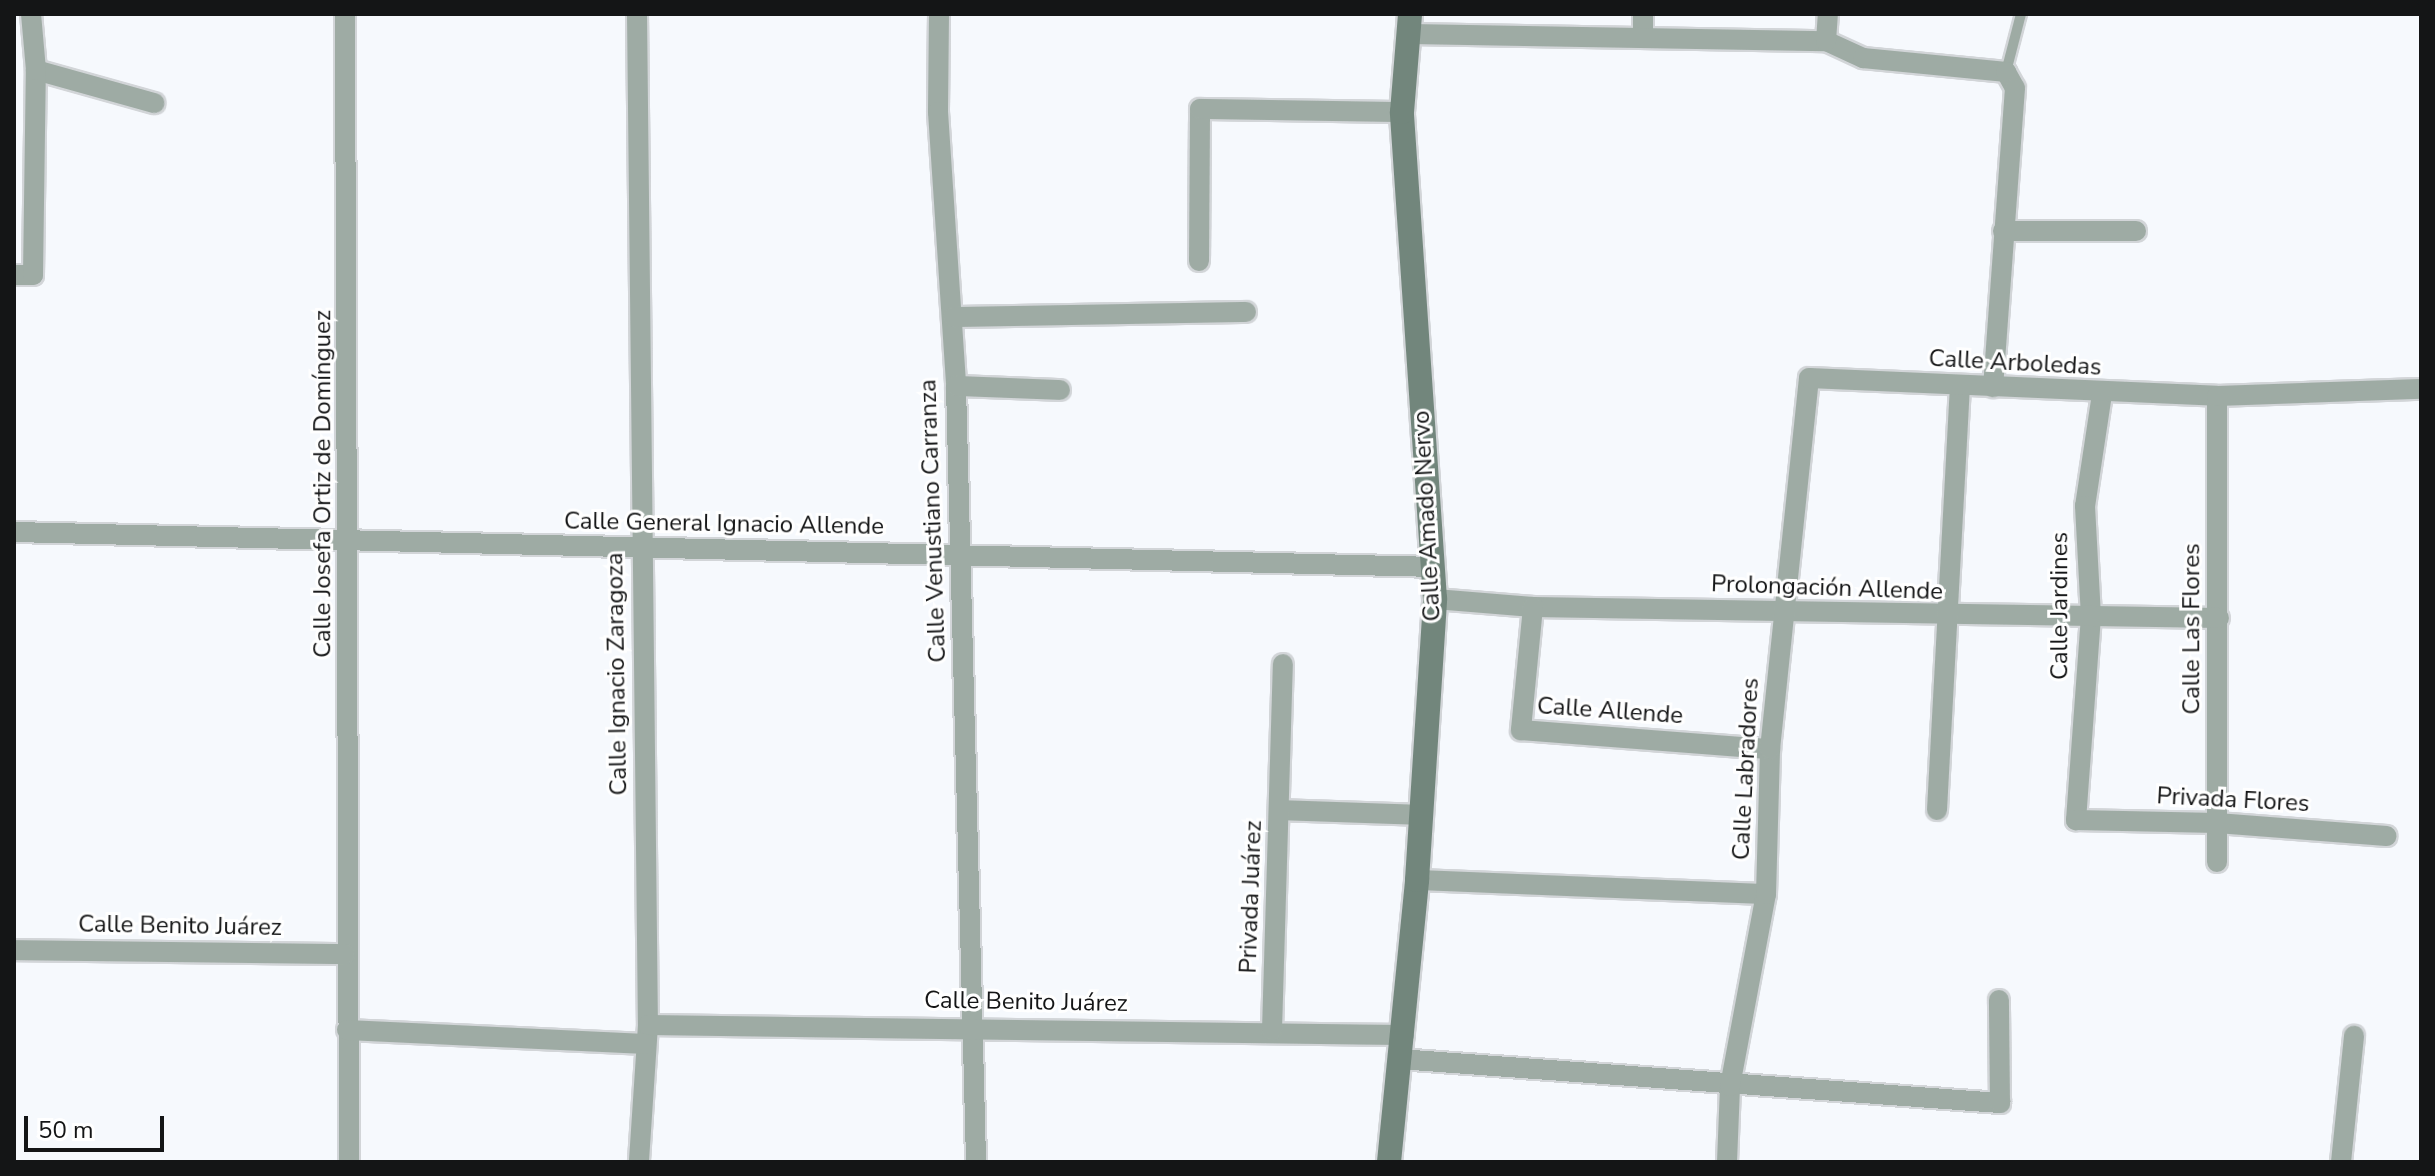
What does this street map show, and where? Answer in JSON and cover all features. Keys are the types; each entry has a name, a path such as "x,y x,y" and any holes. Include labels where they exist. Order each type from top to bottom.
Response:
{"street":[{"path":"14,275 33,275 36,70 31,14"},
{"name":"Calle Josefa Ortiz de Domínguez","path":"345,14 351,541 345,954 349,1162"},
{"name":"Calle Ignacio Zaragoza","path":"637,14 647,1035 639,1162"},
{"name":"Calle Venustiano Carranza","path":"939,14 938,112 956,386 976,1162"},
{"path":"1643,14 1643,38"},
{"path":"1826,41 1828,14"},
{"path":"1410,24 1643,38 1826,41 1863,58 2006,72 2015,88 1993,387"},
{"name":"Calle Amado Nervo","path":"1389,1162 1417,880 1435,599 1402,112 1410,24"},
{"path":"36,70 154,103"},
{"path":"1199,261 1200,109 1402,112"},
{"path":"2003,231 2136,231"},
{"path":"953,317 1246,312"},
{"name":"Calle Arboledas","path":"1809,378 2102,394 2217,396 2421,389"},
{"name":"Calle Labradores","path":"1727,1162 1730,1086 1766,894 1770,749 1809,378"},
{"path":"956,386 1060,390"},
{"path":"1937,810 1960,386"},
{"name":"Calle Jardines","path":"2076,820 2091,616 2085,506 2102,394"},
{"name":"Calle Las Flores","path":"2217,396 2217,862"},
{"name":"Calle General Ignacio Allende","path":"14,532 1432,567"},
{"name":"Prolongación Allende","path":"1435,599 1533,607 1949,617 2219,618"},
{"name":"Calle Allende","path":"1533,607 1521,730 1770,749"},
{"path":"1280,810 1283,664"},
{"name":"Privada Juárez","path":"1272,1030 1280,810 1421,815"},
{"name":"Privada Flores","path":"2076,820 2217,823 2387,836"},
{"path":"1417,880 1766,894"},
{"name":"Calle Benito Juárez","path":"14,950 345,954"},
{"path":"1399,1059 1730,1086 2000,1103 1999,1000"},
{"name":"Calle Benito Juárez","path":"347,1030 647,1035 971,1027 1272,1030 1404,1035"},
{"path":"2341,1162 2354,1036"}],"lane":[{"path":"2006,72 2021,14"}]}
